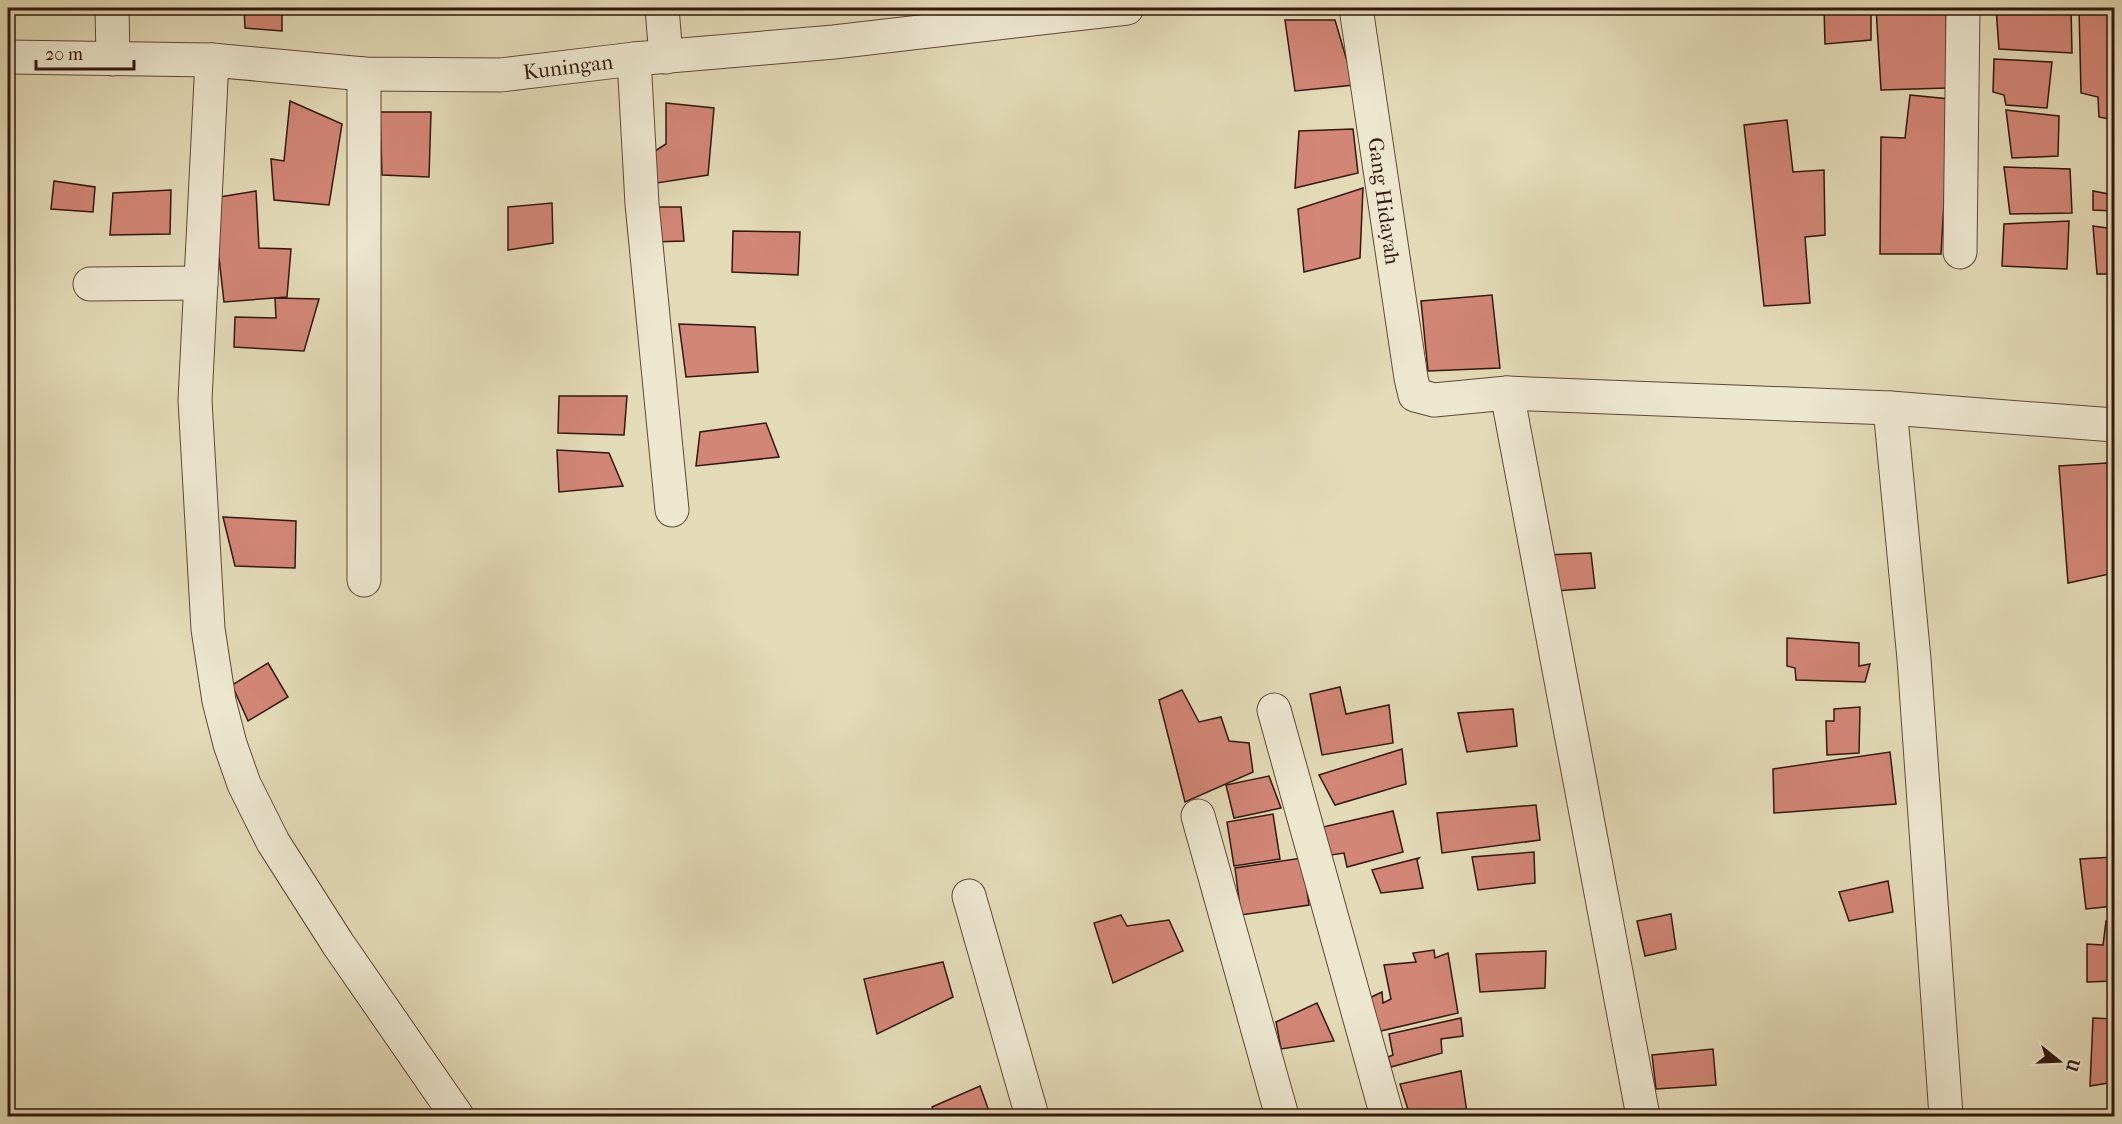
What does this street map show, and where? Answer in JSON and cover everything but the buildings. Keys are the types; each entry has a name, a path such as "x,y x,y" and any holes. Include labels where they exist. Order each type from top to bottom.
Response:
{"street":[{"path":"112,8 113,59"},
{"path":"662,8 650,58 642,204 672,510"},
{"name":"Kuningan","path":"8,57 212,60 364,74 501,75 650,58 834,42 1126,8"},
{"name":"Gang Hidayah","path":"1356,8 1415,395 1434,400 1507,393"},
{"path":"1960,252 1963,8"},
{"path":"212,60 195,400 206,606 219,701 230,744 244,784 273,842 338,944 457,1116"},
{"path":"363,580 364,74"},
{"path":"90,285 201,283"},
{"path":"1643,1116 1507,393 1890,408 2115,424"},
{"path":"1890,408 1915,670 1946,1116"},
{"path":"1274,710 1388,1116"},
{"path":"1198,816 1282,1116"},
{"path":"969,896 1032,1116"}]}
